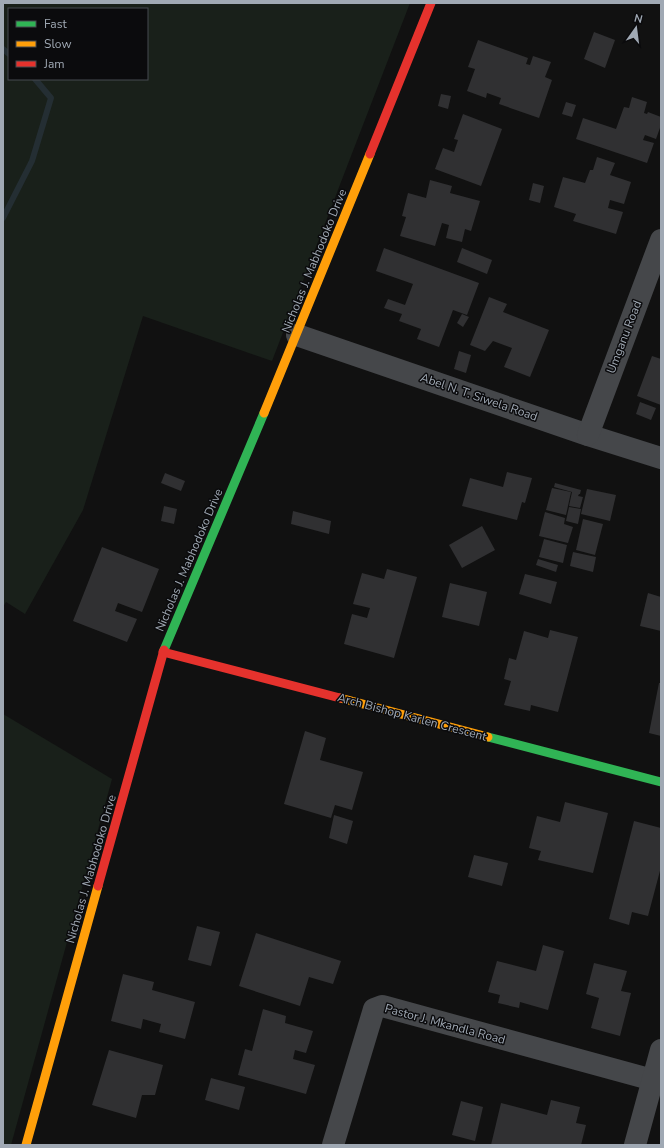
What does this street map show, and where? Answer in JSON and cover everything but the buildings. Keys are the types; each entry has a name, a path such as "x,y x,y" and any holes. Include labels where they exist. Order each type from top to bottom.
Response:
{"street":[{"name":"Nicholas J. Mabhodoko Drive","path":"26,1145 163,652 297,335 431,3"},
{"name":"Umganu Road","path":"588,435 661,240"},
{"name":"Abel N. T. Siwela Road","path":"297,335 588,435 661,458"},
{"name":"Arch Bishop Karlen Crescent","path":"163,652 661,782"},
{"name":"Pastor J. Mkandla Road","path":"333,1145 374,1009 379,1007 386,1007 653,1080"},
{"path":"635,1145 661,1050"}],"shaded area":[{"path":"3,3 410,3 272,361 143,316 83,510 25,614 6,602 3,607"},
{"path":"3,714 112,779 11,1145 3,1145"}],"waterway":[{"path":"3,49 8,53"},
{"path":"3,218 32,161 51,98 36,80"}],"traffic: fast":[{"path":"164,650 264,413"},
{"path":"488,737 661,782"}],"traffic: slow":[{"path":"264,413 370,154"},
{"path":"340,698 488,737"},
{"path":"26,1145 98,886"}],"traffic: jam":[{"path":"370,154 431,3"},
{"path":"98,886 164,650"},
{"path":"163,652 340,698"}]}
